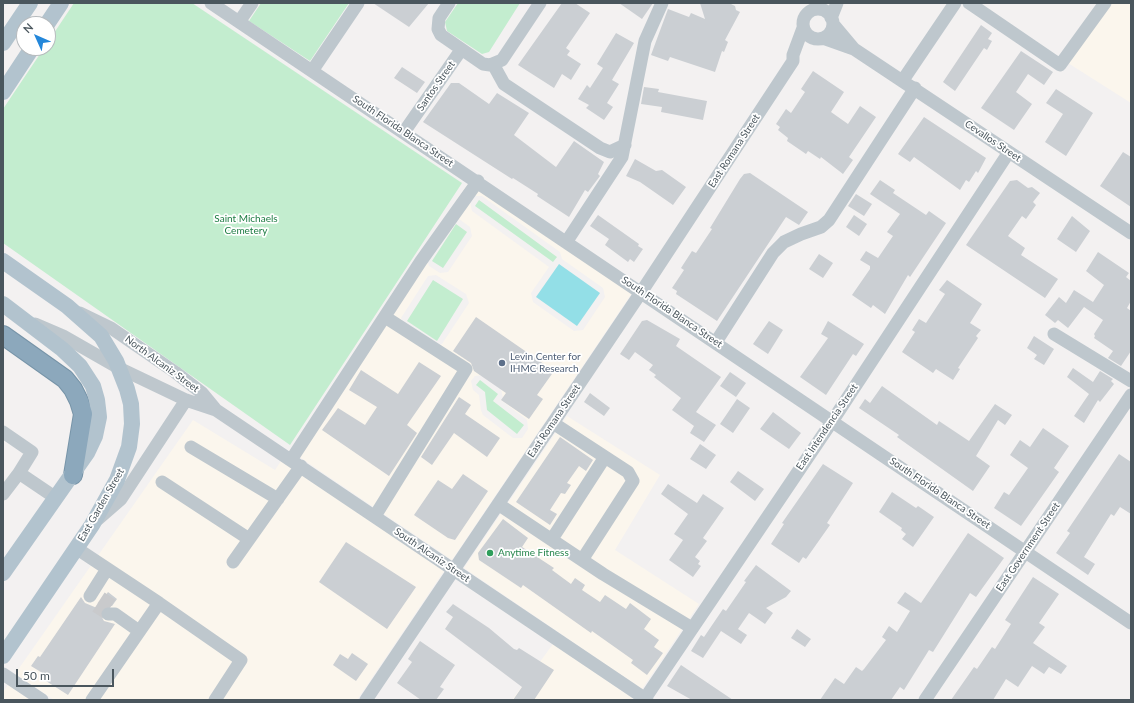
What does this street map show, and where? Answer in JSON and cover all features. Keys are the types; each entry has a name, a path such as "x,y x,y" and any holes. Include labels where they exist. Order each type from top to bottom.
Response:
{"highway":[{"path":"3,335 58,373 71,385 83,414 74,475"}],"main road":[{"path":"3,43 30,3"},
{"path":"53,16 61,3"},
{"path":"3,92 27,56"},
{"name":"North Alcaniz Street","path":"3,261 67,306"},
{"name":"North Alcaniz Street","path":"3,304 20,316"},
{"name":"East Garden Street","path":"3,656 92,525 118,480 129,448 132,424 131,404 119,368 102,336 67,306"},
{"path":"3,573 74,475 91,446 98,427 96,393 90,379 80,366 62,349 20,316"}],"street":[{"name":"South Florida Blanca Street","path":"211,3 642,291 1131,623"},
{"path":"239,22 252,3"},
{"path":"312,71 358,3"},
{"path":"449,3 439,18 438,29 441,35 483,64 493,64 502,60 540,3"},
{"path":"567,241 622,157 645,41 662,3"},
{"path":"832,21 826,11 820,6 809,12 802,24 808,36 820,39 830,33 838,3"},
{"path":"903,80 955,3"},
{"path":"969,3 1060,65 1105,3"},
{"name":"Cevallos Street","path":"832,21 854,49"},
{"name":"East Romana Street","path":"366,700 642,291 793,60 793,55 803,28"},
{"name":"Cevallos Street","path":"820,39 854,49 903,80 1131,233"},
{"name":"East Romana Street","path":"793,60 801,57 808,48 820,39"},
{"name":"Santos Street","path":"404,132 461,50"},
{"path":"493,64 504,84 600,148 610,152 625,146"},
{"path":"716,342 773,253 784,242 821,227 829,220 915,88"},
{"name":"East Intendencia Street","path":"645,700 833,420 1009,152"},
{"path":"233,562 278,499 296,463 421,261 478,182"},
{"name":"North Alcaniz Street","path":"67,306 111,328 175,372 202,393 216,410"},
{"name":"North Alcaniz Street","path":"20,316 63,336 119,368 186,400 216,410"},
{"path":"375,516 466,369 385,317"},
{"path":"1054,334 1131,381"},
{"name":"East Government Street","path":"925,700 1131,395"},
{"path":"92,525 120,499 186,400"},
{"name":"South Alcaniz Street","path":"216,410 375,516 645,700"},
{"path":"553,423 628,472 633,481 582,560"},
{"path":"3,432 32,452 19,473 3,494"},
{"path":"191,447 278,499"},
{"path":"552,539 605,457"},
{"path":"19,473 56,498"},
{"path":"162,482 250,538"},
{"path":"498,504 582,560 692,628"},
{"path":"76,548 159,603 240,660 215,700"},
{"path":"96,600 107,569"},
{"path":"92,700 159,603"},
{"path":"112,611 139,631"},
{"path":"3,674 42,700"}],"shaded area":[{"path":"1109,3 1131,3 1131,103 1068,63"},
{"path":"468,183 632,293 452,560 289,450 295,449","holes":["473,196 482,196 560,252 562,259 603,288 605,297 583,330 574,331 533,302 531,293 549,267 472,211 470,202","459,219 470,227 472,236 448,272 440,273 429,266 426,257 451,221","436,275 466,294 469,303 442,344 434,346 404,326 401,318 428,276","484,375 501,389 503,398 501,400 527,420 528,429 522,438 513,438 483,415 479,395 473,390 471,381 475,376"]},
{"path":"567,416 660,475 615,550 699,604 642,689 464,568"},
{"path":"193,420 275,470 281,461 444,571 357,700 54,700 15,674"},
{"path":"553,644 635,700 512,700"},
{"path":"8,685 30,700 3,700 3,692"}],"green space":[{"name":"Saint Michaels Cemetery","path":"74,3 192,3 462,183 290,445 3,243 3,109 39,56 56,56 56,30"},
{"path":"261,3 349,3 310,61 249,21"},
{"path":"458,3 520,3 489,52 482,54 447,31 445,22"},
{"path":"479,200 557,257 553,262 475,206"},
{"path":"456,224 467,232 443,268 432,261"},
{"path":"433,280 463,299 437,341 407,321"},
{"path":"480,380 498,394 493,401 524,425 517,434 487,410 485,392 476,385"}],"water":[{"path":"559,264 600,293 577,326 536,297"}],"building":[{"path":"373,3 429,3 409,27"},
{"path":"562,3 575,3 590,13 566,48 570,51 567,55 581,64 571,80 562,74 554,88 518,65"},
{"path":"619,3 653,3 642,19"},
{"path":"700,3 729,3 735,6 736,10 740,12 725,40 728,42 724,52 722,51 715,72 670,57 668,61 651,55 668,9 689,17 691,13 705,19"},
{"path":"981,25 992,33 988,39 992,41 987,50 984,48 955,91 943,82"},
{"path":"616,33 634,43 612,80 619,84 607,103 613,107 604,120 586,108 589,105 578,99 587,85 590,88 603,68 597,64"},
{"path":"1021,51 1053,72 1044,85 1028,74 1016,92 1032,104 1014,130 981,108"},
{"path":"402,67 425,82 417,93 394,78"},
{"path":"813,71 844,92 831,112 848,124 860,106 876,117 849,157 853,160 843,174 821,157 820,159 808,151 806,154 787,141 788,138 778,130 780,127 776,124 786,109 791,113 805,92 801,89"},
{"path":"451,83 459,83 489,104 497,93 529,113 514,135 556,167 574,141 604,162 598,174 600,176 588,192 585,190 569,217 537,196 538,194 423,122"},
{"path":"644,87 659,89 658,92 707,101 703,120 661,112 662,107 641,104"},
{"path":"1056,89 1093,113 1066,156 1045,142 1063,114 1046,103"},
{"path":"924,117 986,158 978,173 976,171 969,182 966,180 960,190 914,157 910,162 898,154"},
{"path":"1123,152 1131,157 1131,207 1100,186"},
{"path":"635,159 656,171 662,170 686,187 673,205 640,182 626,176"},
{"path":"750,173 808,212 799,225 786,217 717,321 676,294 677,291 672,288 684,270 681,268 692,251 696,253 712,229 710,228 740,179 744,174"},
{"path":"880,180 895,190 893,193 926,215 929,211 946,223 910,277 908,275 885,314 873,305 871,308 852,295 870,269 870,266 860,260 866,251 878,258 893,236 887,232 900,214 870,194"},
{"path":"1017,180 1028,188 1032,187 1040,193 1033,202 1036,205 1026,219 1022,216 1008,236 1025,248 1021,255 1058,279 1045,298 966,245 1010,181"},
{"path":"856,194 872,204 864,216 848,206"},
{"path":"598,215 639,244 638,246 643,249 634,262 630,259 628,262 605,245 609,239 590,226"},
{"path":"854,215 867,224 859,236 846,227"},
{"path":"1072,216 1090,231 1076,252 1057,239"},
{"path":"1098,252 1129,273 1126,277 1131,281 1131,301 1127,308 1131,311 1131,351 1121,366 1108,358 1113,351 1094,338 1094,334 1103,320 1084,307 1068,328 1058,320 1055,323 1045,315 1059,297 1066,303 1074,290 1093,302 1104,285 1086,271"},
{"path":"819,254 833,263 823,278 809,269"},
{"path":"947,280 982,304 970,323 981,330 976,336 978,338 958,368 960,369 953,380 936,369 933,373 902,352 915,332 912,330 919,319 926,323 945,294 939,290"},
{"name":"Levin Center for IHMC Research","path":"476,317 554,371 537,395 543,399 529,419 501,400 506,393 474,371 471,363 453,351"},
{"path":"647,320 680,339 676,346 721,377 696,412 716,425 704,442 690,433 694,426 672,410 681,398 654,377 656,375 649,370 653,365 635,352 629,360 620,354 642,321"},
{"path":"769,321 783,330 768,354 753,344"},
{"path":"828,321 864,344 856,356 853,354 826,395 800,377 828,338 821,334"},
{"path":"1034,336 1054,349 1044,365 1034,359 1037,355 1027,348"},
{"path":"419,362 441,376 407,425 417,433 389,476 322,430 338,408 365,425 377,407 349,390 361,370 398,394"},
{"path":"1073,368 1093,382 1100,371 1113,379 1111,381 1114,384 1100,402 1098,400 1084,423 1074,416 1089,394 1067,377"},
{"path":"730,372 746,383 736,397 720,386"},
{"path":"882,386 937,425 939,421 969,441 995,404 1012,415 1005,425 998,420 976,456 990,466 973,491 897,437 899,435 859,408 865,399 870,403"},
{"path":"590,393 610,408 604,416 584,402"},
{"path":"459,397 471,405 465,414 500,438 487,457 454,433 432,465 421,457"},
{"path":"737,399 750,408 733,433 720,424"},
{"path":"773,412 801,433 789,449 760,429"},
{"path":"1043,428 1069,446 1054,468 1059,472 1021,526 994,508 1004,492 1009,495 1028,468 1010,455 1020,440 1030,447"},
{"path":"560,437 593,460 586,471 579,466 567,483 571,485 565,494 561,493 550,510 557,514 550,525 516,502"},
{"path":"700,444 716,455 706,469 690,459"},
{"path":"1119,454 1131,462 1131,514 1120,507 1114,516 1111,514 1084,557 1095,564 1088,575 1056,553 1070,533 1067,531"},
{"path":"823,464 853,483 827,523 830,525 806,559 803,557 799,563 771,544 784,524 782,523"},
{"path":"738,471 764,489 755,501 730,482"},
{"path":"463,474 488,491 455,540 448,538 414,515 438,480 452,489"},
{"path":"668,484 697,503 703,494 724,508 703,538 707,541 695,557 700,561 698,564 701,566 693,577 669,560 683,540 674,534 688,514 661,494"},
{"path":"892,492 916,508 918,506 934,517 913,547 902,539 906,534 901,530 902,528 879,512"},
{"path":"503,519 528,538 522,547 554,568 552,570 571,584 575,578 585,585 582,590 600,602 605,595 626,609 630,603 651,619 644,629 659,640 654,647 663,653 647,675 631,663 633,660 592,631 591,633 523,585 521,588 479,560 478,553"},
{"path":"968,533 1004,558 976,597 970,593 933,652 929,650 904,690 900,687 891,700 820,700 835,678 844,684 856,667 862,671 864,669 886,640 882,637 889,626 897,632 910,611 897,603 905,592 921,603"},
{"path":"346,542 416,587 387,629 319,582"},
{"path":"756,565 791,591 786,597 766,608 773,613 765,624 749,613 738,629 747,635 741,644 721,631 703,658 691,651 701,635 704,637 723,609 726,611 746,582 744,581"},
{"path":"1033,577 1059,594 1039,623 1045,627 1033,643 1067,666 1061,674 1049,667 1044,674 1032,666 1018,687 1006,679 993,700 951,700 974,667 977,669 992,647 995,649 1011,624 1005,620"},
{"path":"108,592 117,599 112,606 104,607 100,614 104,621 115,624 68,695 46,681 49,677 31,666 38,656 40,657 81,597 85,603 97,608"},
{"path":"453,604 489,628 514,649 517,650 519,648 554,670 534,700 513,700 522,687 445,629 453,617 446,612"},
{"path":"797,629 811,639 805,647 791,638"},
{"path":"420,641 455,665 440,687 444,689 436,700 421,700 397,683 412,662 408,659"},
{"path":"352,653 368,664 356,681 333,665 340,654 348,659"},
{"path":"681,665 733,700 692,700 667,686"}],"tunnel":[{"path":"101,598 113,606"},
{"path":"96,606 108,614"}],"place":[{"name":"Levin Center for IHMC Research","path":"502,363"},
{"name":"Anytime Fitness","path":"490,553"}]}
